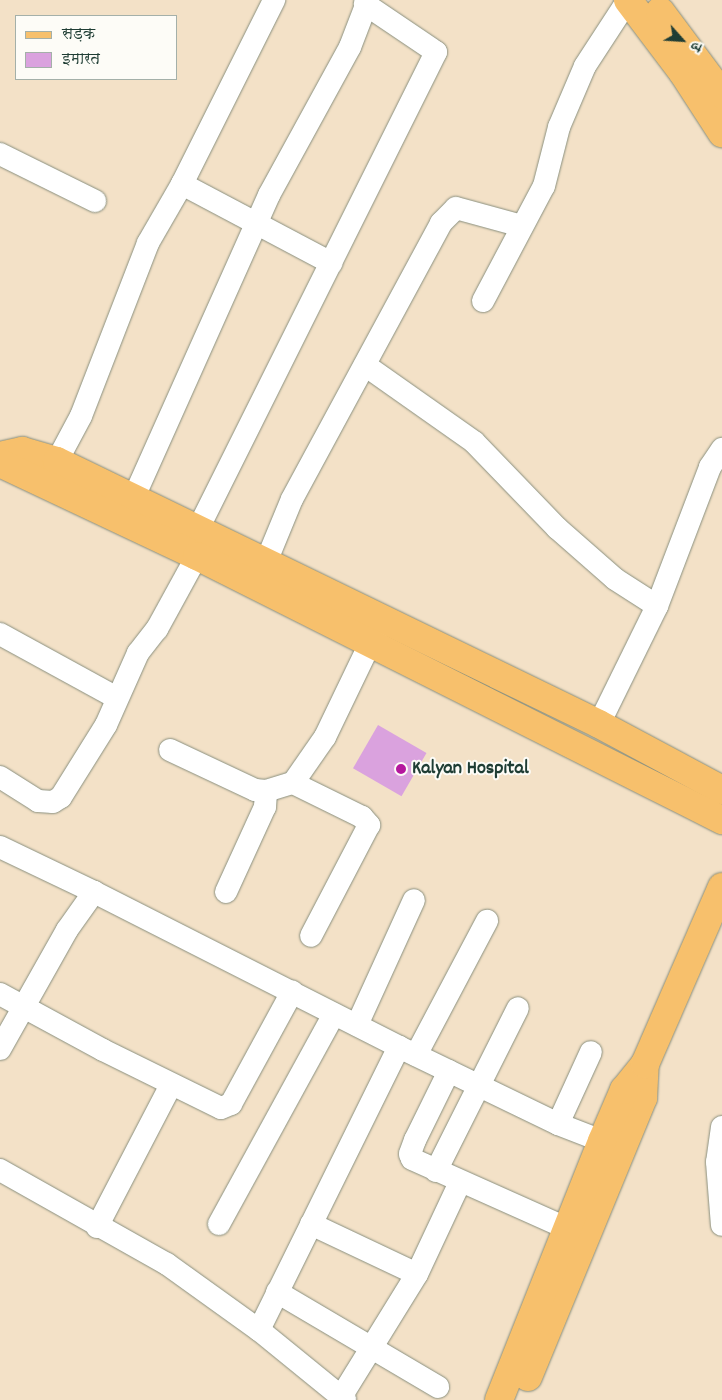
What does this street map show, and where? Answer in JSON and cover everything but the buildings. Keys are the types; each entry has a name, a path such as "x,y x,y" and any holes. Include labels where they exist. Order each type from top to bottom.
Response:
{"main road":[{"path":"628,0 683,73 722,132"},
{"path":"652,0 722,94"},
{"path":"0,456 22,452 57,461 599,724 722,790"},
{"path":"0,463 197,556 722,820"},
{"path":"500,1400 566,1228 624,1090 645,1064 722,887"},
{"path":"519,1400 643,1098 645,1064"}],"street":[{"path":"57,461 81,416 148,243 182,184 274,0"},
{"path":"483,301 544,186 558,127 585,66 628,0"},
{"path":"134,497 257,222 350,47 367,2 436,52 198,529"},
{"path":"0,154 95,201"},
{"path":"182,184 257,222 331,263"},
{"path":"266,562 292,499 441,223 456,208 522,226"},
{"path":"365,365 474,442 557,528 615,579 657,606"},
{"path":"599,724 657,606 710,467 722,448"},
{"path":"0,777 38,801 53,802 61,797 106,725 138,653 157,628 197,556"},
{"path":"170,750 255,790 266,791 293,783 326,737 382,619"},
{"path":"0,634 117,698"},
{"path":"293,783 362,818 368,825 311,936"},
{"path":"226,892 265,807 266,791"},
{"path":"0,847 94,892 479,1086 558,1124 602,1141"},
{"path":"0,1049 67,930 94,892"},
{"path":"357,1025 414,900"},
{"path":"258,1330 311,1224 408,1051 487,921"},
{"path":"0,994 22,1008 171,1085 221,1108 231,1104 292,992"},
{"path":"436,1171 518,1008"},
{"path":"219,1224 334,1014"},
{"path":"558,1124 591,1052"},
{"path":"449,1071 410,1154 412,1159 566,1228"},
{"path":"97,1226 171,1085"},
{"path":"722,1127 717,1162 722,1225"},
{"path":"0,1170 167,1264 258,1330 336,1397 372,1346 417,1274 460,1182"},
{"path":"311,1224 417,1274"},
{"path":"277,1292 372,1346 438,1387"}],"place":[{"name":"Kalyan Hospital","path":"401,769"}]}
